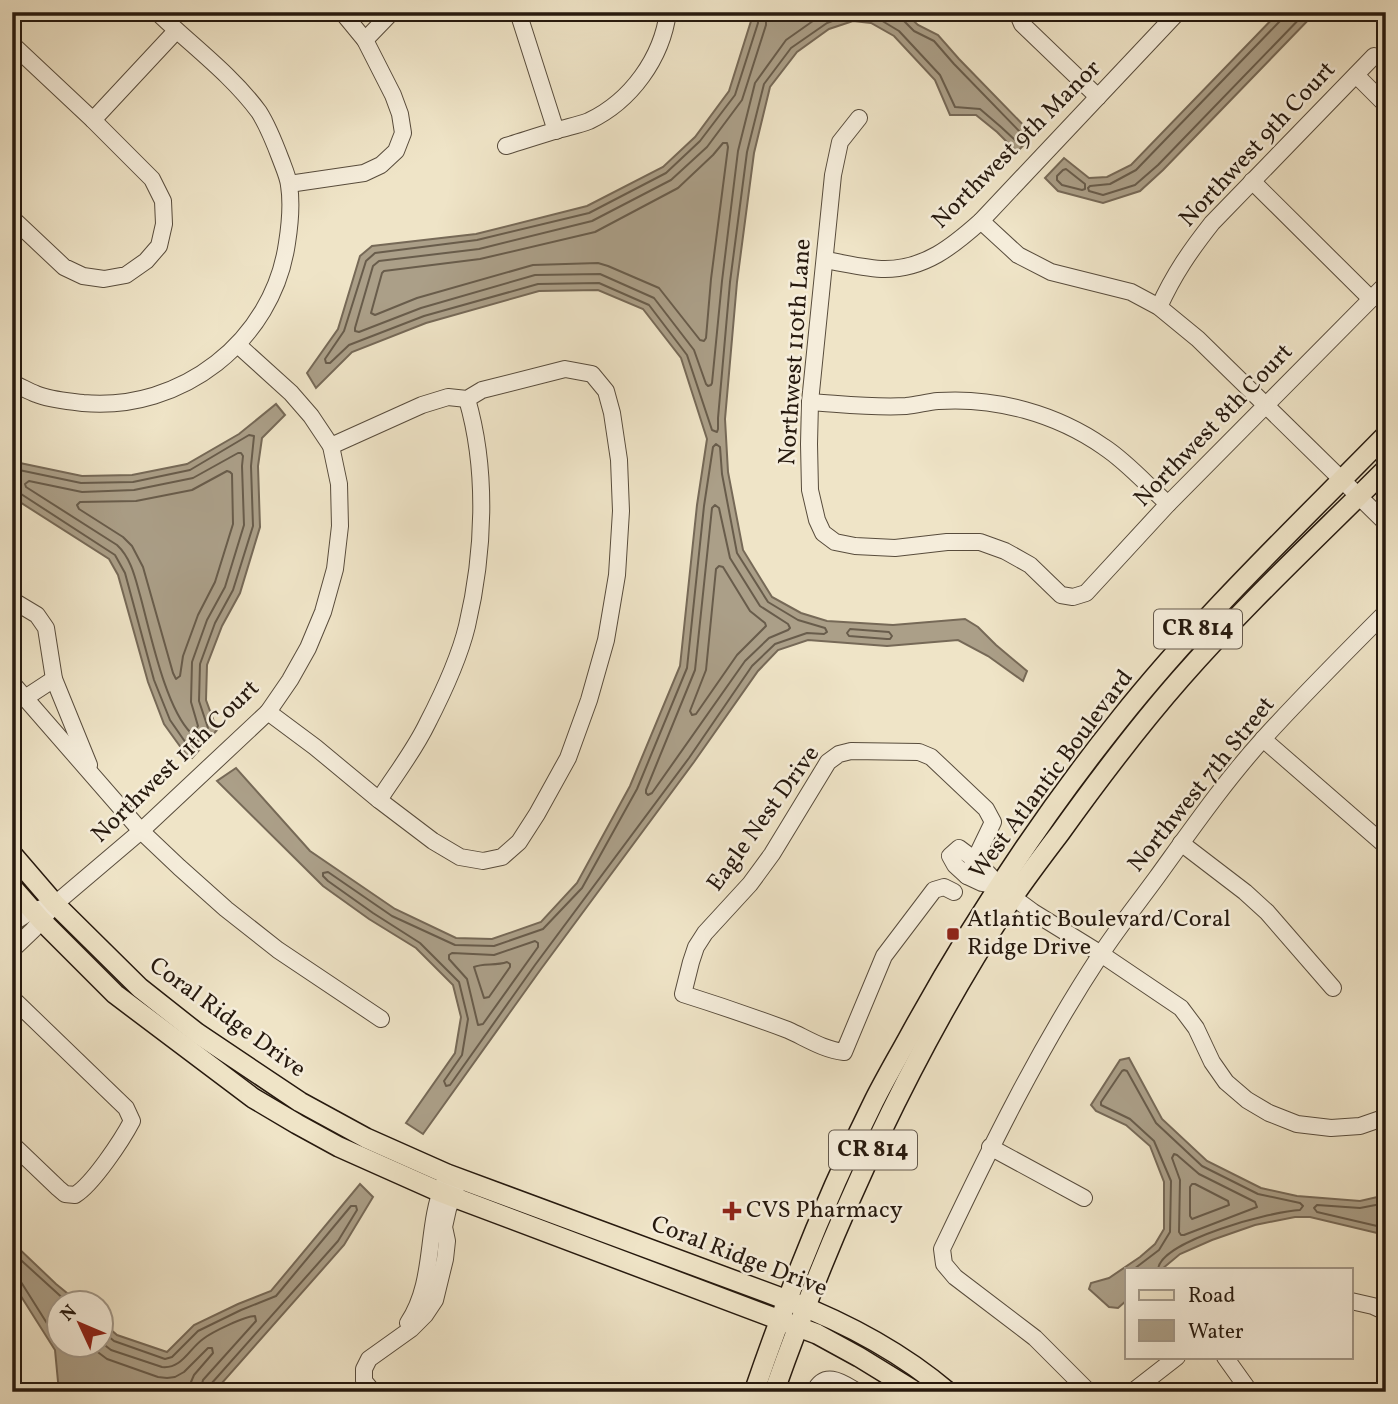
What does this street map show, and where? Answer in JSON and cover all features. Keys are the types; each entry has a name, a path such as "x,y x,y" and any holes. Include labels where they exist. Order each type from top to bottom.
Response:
{"main road":[{"name":"West Atlantic Boulevard","path":"754,1392 838,1225 887,1120 1006,891 1067,789 1120,719 1183,645 1386,435"},
{"name":"West Atlantic Boulevard","path":"1006,891 1182,676 1386,469"},
{"name":"Coral Ridge Drive","path":"12,854 55,904 140,988 197,1033 300,1102 450,1186 817,1334 916,1392"},
{"name":"Coral Ridge Drive","path":"12,887 115,994 253,1098 340,1147 826,1316 883,1346 948,1392"},
{"name":"West Atlantic Boulevard","path":"774,1392 789,1323"}],"street":[{"path":"12,383 37,395 96,404 125,402 185,385 238,345 276,288 285,257 290,222 289,184 277,150 261,115 238,86 157,12"},
{"path":"289,184 364,173 381,164 396,151 403,133 393,95 365,40 342,12"},
{"path":"365,40 393,12"},
{"path":"518,12 555,131"},
{"path":"506,146 588,121 617,103 654,59 668,12"},
{"path":"1017,12 1022,24 1098,97"},
{"name":"Northwest 9th Manor","path":"825,260 884,269 908,266 931,259 957,243 981,221 1178,12"},
{"path":"93,120 176,30"},
{"path":"12,44 152,179 163,201 164,223 159,246 146,261 126,275 104,279 83,276 64,267 12,218"},
{"name":"Northwest 9th Court","path":"1159,307 1172,278 1212,223 1374,56"},
{"path":"1356,75 1386,105"},
{"name":"Northwest 110th Lane","path":"859,118 840,142 833,175 810,402 810,490 817,520 823,533 835,542 855,546 895,548 947,542 980,542 1005,551 1030,565 1061,595 1073,597"},
{"path":"1252,181 1371,299"},
{"path":"981,221 1018,255 1051,272 1131,292 1159,307 1198,339 1386,523"},
{"name":"Northwest 8th Court","path":"1073,597 1086,593 1168,504 1386,284"},
{"name":"Northwest 11th Court","path":"12,925 19,918 37,915 55,904 141,831 268,712 308,648 323,612 335,569 340,526 339,484 331,446 311,416 291,393 238,345"},
{"path":"268,712 433,841 460,857 483,861 502,857 519,842 568,758 606,640 617,575 621,511 620,472 612,413 606,391 592,374 565,369 482,390 467,399 448,397 422,405 331,446"},
{"path":"379,800 426,727 450,676 467,627 481,523 481,473 475,425 467,399"},
{"path":"810,402 870,406 906,406 939,401 970,402 1003,405 1037,413 1071,427 1106,447 1168,504"},
{"path":"12,600 37,615 46,628 54,679 94,777"},
{"name":"Northwest 7th Street","path":"1088,1392 1035,1338 955,1277 944,1264 942,1249 990,1147 1037,1059 1101,954 1181,843 1263,739 1386,611"},
{"path":"25,698 54,679"},
{"path":"12,683 141,831 226,909 278,950 381,1019"},
{"path":"1263,739 1386,846"},
{"name":"Eagle Nest Drive","path":"954,892 944,887 934,890 884,956 844,1052 833,1051 760,1020 683,994 691,962 701,940 750,884 828,761 839,754 851,751 919,752 931,757 986,810 993,822 967,876"},
{"path":"1181,843 1268,912 1333,988"},
{"path":"1006,891 967,876 950,856 959,848 975,858 1006,891 1033,912 1181,1008 1196,1028 1212,1062 1226,1082 1247,1100 1269,1113 1297,1124 1331,1128 1360,1126 1386,1117"},
{"path":"12,950 37,915"},
{"path":"12,998 126,1108 132,1121 83,1190 75,1195 65,1194 12,1144"},
{"path":"990,1147 1084,1198"},
{"path":"373,1392 365,1381 364,1369 369,1359 411,1329 435,1300 433,1278 445,1259 447,1241 444,1227 450,1186"},
{"path":"1352,1301 1386,1312"},
{"path":"1132,1392 1176,1358"},
{"path":"1226,1358 1250,1392"},
{"path":"819,1386 832,1379 858,1392"}],"water":[{"path":"751,12 904,12 918,25 938,35 1033,135 1017,152 976,115 950,115 935,80 894,36 871,23 853,21 829,29 797,52 770,87 754,153 737,282 725,419 728,472 743,550 772,597 801,613 827,621 893,625 965,619 978,627 1027,671 1023,681 988,656 958,640 887,646 808,640 778,650 758,671 423,1134 406,1123 455,1053 461,1017 453,985 416,948 323,886 217,781 236,768 310,851 395,909 456,938 492,939 541,922 577,883 630,786 680,666 697,505 707,439 681,358 643,309 598,290 539,291 426,323 352,352 316,388 307,373 338,329 360,256 372,246 476,234 587,206 663,167 695,137 729,91 751,21"},
{"path":"1279,12 1316,12 1140,191 1103,203 1058,191 1045,178 1064,158 1089,178 1107,177 1131,165"},
{"path":"276,404 285,415 262,438 258,466 260,527 240,593 222,626 207,665 206,700 217,730 192,758 187,756 164,724 148,682 118,575 109,559 12,497 12,458 20,463 82,476 132,475 187,464 239,434"},
{"path":"1129,1058 1162,1119 1207,1161 1261,1188 1297,1196 1360,1201 1386,1195 1386,1232 1377,1233 1310,1217 1295,1217 1255,1225 1180,1254 1163,1268 1125,1268 1125,1302 1118,1308 1109,1307 1089,1289 1091,1283 1109,1278 1140,1257 1155,1244 1164,1229 1164,1182 1150,1146 1126,1125 1096,1111 1091,1105 1120,1060"},
{"path":"360,1184 373,1197 344,1245 214,1392 59,1392 56,1358 116,1358 116,1334 167,1352 194,1325 271,1291"},
{"path":"12,1242 61,1288 46,1288 46,1336 12,1282"}],"place":[{"name":"Atlantic Boulevard/Coral Ridge Drive","path":"953,934"},
{"name":"CVS Pharmacy","path":"732,1211"}]}
